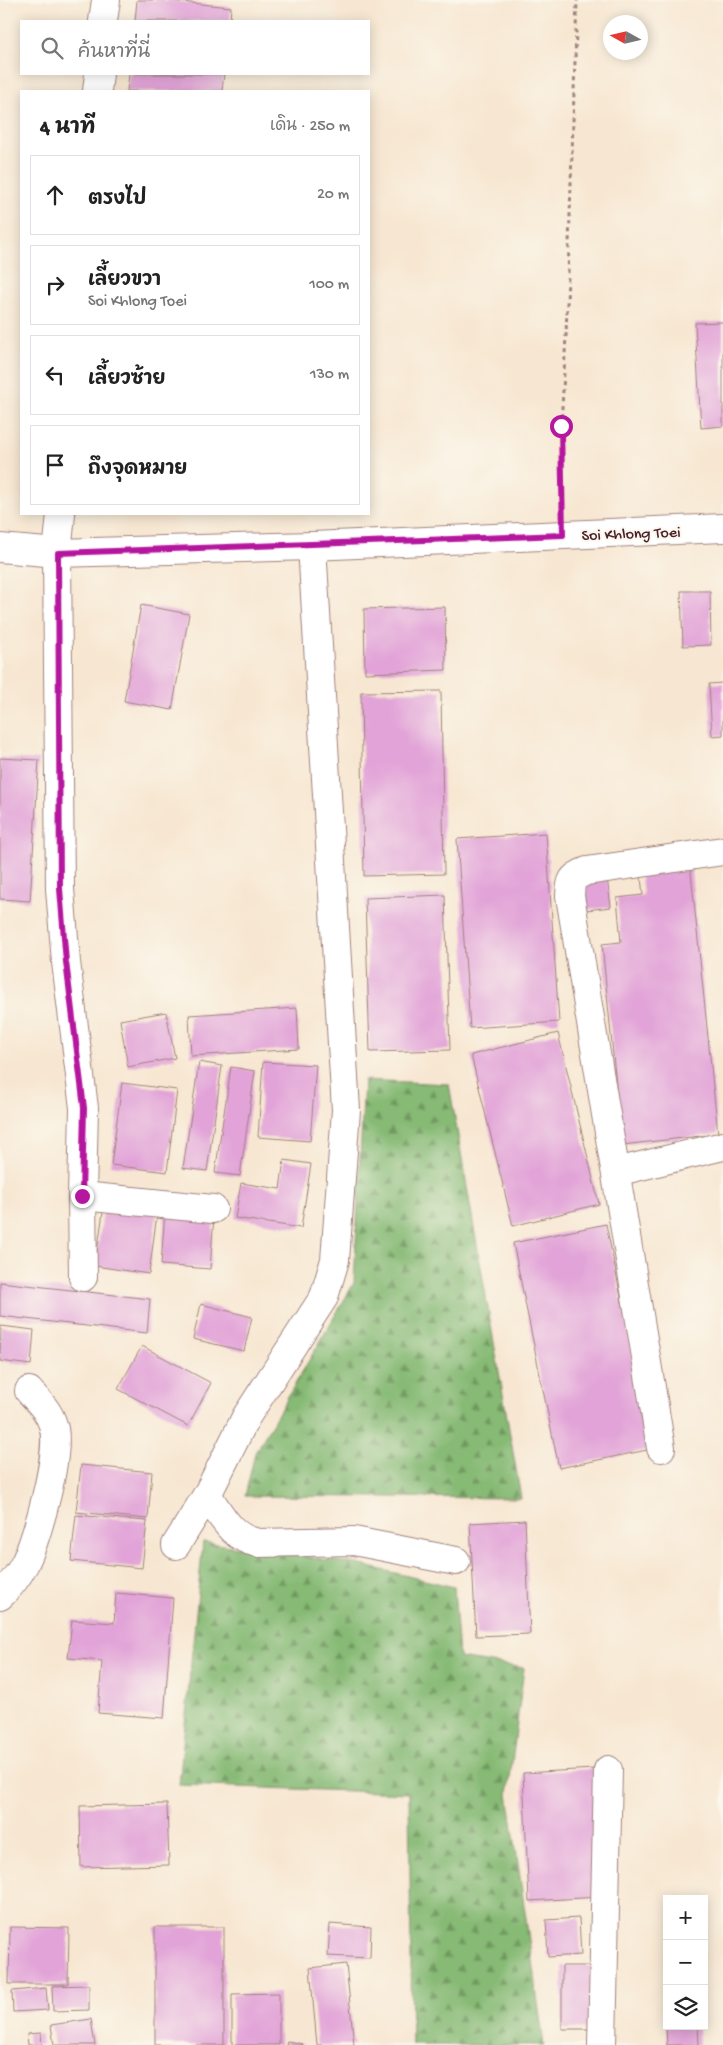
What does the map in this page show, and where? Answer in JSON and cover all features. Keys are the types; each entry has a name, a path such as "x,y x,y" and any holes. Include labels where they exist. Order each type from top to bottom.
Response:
{"street":[{"path":"103,20 106,0"},
{"path":"97,90 99,75"},
{"path":"61,515 58,553 60,889 66,962 84,1108 82,1196 84,1277"},
{"name":"Soi Khlong Toei","path":"0,548 58,553 312,546 723,528"},
{"path":"176,1545 207,1495 246,1417 324,1296 335,1260 346,1110 312,546"},
{"path":"661,1448 570,896 571,881 577,875 586,871 723,852"},
{"path":"616,1172 723,1146"},
{"path":"82,1196 212,1209"},
{"path":"0,1596 12,1586 25,1562 42,1510 55,1449 54,1427 48,1411 30,1391"},
{"path":"207,1495 233,1532 246,1541 258,1543 354,1541 456,1562"},
{"path":"602,2045 608,1770"}],"path":[{"path":"563,535 561,426 577,0"}],"green space":[{"path":"364,1080 449,1084 521,1498 245,1496 255,1453 354,1283"},
{"path":"203,1542 357,1564 454,1587 459,1658 524,1668 508,1794 544,2045 412,2045 409,1793 179,1785"}],"building":[{"path":"137,0 161,0 231,7 230,20 135,20"},
{"path":"129,75 224,75 222,90 127,90"},
{"path":"723,322 723,426 701,428 695,323"},
{"path":"681,591 710,591 711,645 683,646"},
{"path":"141,605 189,614 172,710 124,701"},
{"path":"445,607 446,670 365,673 364,609"},
{"path":"723,683 723,735 712,736 709,684"},
{"path":"441,691 444,874 364,876 361,692"},
{"path":"0,758 39,760 30,901 0,899"},
{"path":"546,833 559,1022 470,1028 457,839"},
{"path":"690,863 718,1134 622,1145 602,944 621,942 617,898 643,895 640,869"},
{"path":"607,878 611,907 586,910 583,881"},
{"path":"445,895 450,1050 370,1052 365,898"},
{"path":"297,1008 299,1049 191,1056 189,1015"},
{"path":"166,1012 175,1058 128,1067 120,1020"},
{"path":"558,1033 599,1204 513,1226 471,1055"},
{"path":"199,1062 222,1066 207,1171 183,1168"},
{"path":"263,1062 316,1065 310,1141 258,1137"},
{"path":"231,1067 255,1071 240,1176 215,1173"},
{"path":"122,1083 177,1090 167,1172 111,1165"},
{"path":"284,1160 311,1164 301,1228 235,1218 241,1183 280,1189"},
{"path":"104,1206 157,1214 149,1274 95,1266"},
{"path":"165,1211 214,1216 210,1269 161,1265"},
{"path":"606,1224 652,1449 559,1468 513,1243"},
{"path":"0,1282 150,1299 147,1333 0,1316"},
{"path":"201,1304 252,1317 244,1351 193,1339"},
{"path":"1,1326 34,1330 31,1365 0,1361"},
{"path":"142,1346 211,1383 188,1426 118,1389"},
{"path":"81,1465 152,1472 148,1519 76,1512"},
{"path":"76,1515 147,1521 142,1568 71,1561"},
{"path":"525,1520 530,1634 476,1636 470,1523"},
{"path":"116,1593 173,1598 164,1718 98,1713 102,1661 68,1658 72,1620 114,1623"},
{"path":"594,1769 600,1897 529,1901 523,1773"},
{"path":"167,1804 169,1865 81,1867 80,1806"},
{"path":"579,1918 581,1955 548,1957 546,1920"},
{"path":"330,1924 371,1927 370,1958 328,1956"},
{"path":"10,1927 69,1928 68,1984 9,1984"},
{"path":"155,1927 224,1927 224,2045 155,2045"},
{"path":"346,1964 354,2045 317,2045 310,1968"},
{"path":"562,1966 596,1966 597,2029 562,2029"},
{"path":"89,1985 89,2010 53,2011 52,1986"},
{"path":"46,1988 48,2010 13,2012 12,1991"},
{"path":"279,1993 279,2045 232,2045 232,1994"},
{"path":"91,2019 95,2045 54,2045 51,2025"},
{"path":"666,2030 698,2030 699,2045 667,2045"},
{"path":"41,2033 42,2045 28,2045 27,2034"},
{"path":"287,2041 303,2044 303,2045 286,2045"}],"route":[{"path":"82,1196 84,1108 66,962 60,889 58,553 312,546 563,535 561,426"}]}
